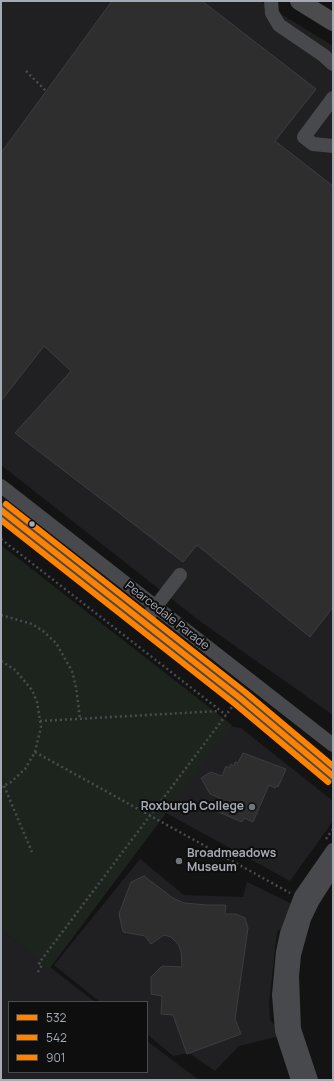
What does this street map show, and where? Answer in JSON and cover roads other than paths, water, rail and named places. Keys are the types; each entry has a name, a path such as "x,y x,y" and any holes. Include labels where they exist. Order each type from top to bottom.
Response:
{"main road":[{"path":"298,1 333,22"}],"street":[{"path":"271,1 272,13 279,25 323,55 333,64"},
{"path":"333,98 304,137 313,144 333,146"},
{"name":"Pearcedale Parade","path":"1,486 333,745"},
{"name":"Pearcedale Parade","path":"1,510 240,698 333,776"},
{"path":"143,623 180,575"},
{"path":"298,1080 282,1031 280,1012 280,975 283,952 287,933 301,896 333,850"},
{"path":"311,1080 294,1029 292,1011 292,976 294,955 304,919 312,902 333,869"}],"place":[{"name":"Roxburgh College","path":"252,807"},
{"name":"Broadmeadows Museum","path":"179,861"}]}
